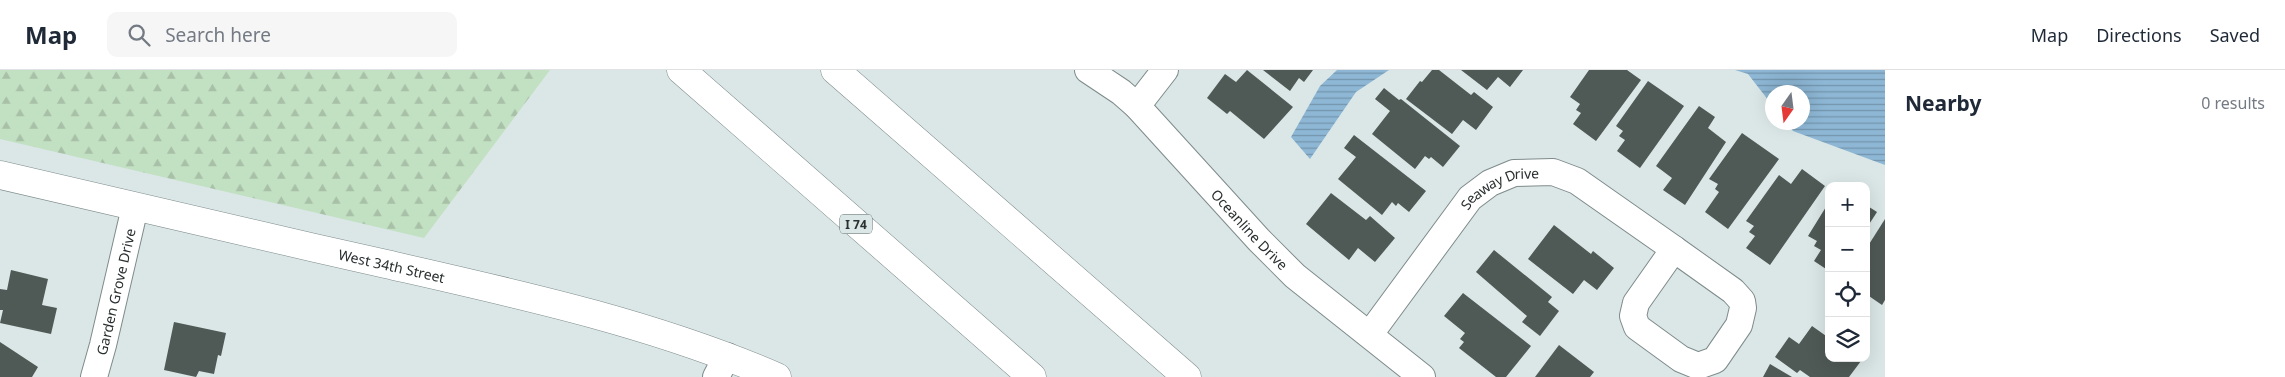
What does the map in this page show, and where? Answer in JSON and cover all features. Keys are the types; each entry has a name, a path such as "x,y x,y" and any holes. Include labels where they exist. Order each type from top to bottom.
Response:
{"main road":[{"name":"I 74","path":"680,70 1032,377"},
{"path":"835,70 1187,377"},
{"name":"West 34th Street","path":"0,175 584,311 656,332 722,366 777,377"}],"street":[{"name":"Oceanline Drive","path":"1088,70 1121,92 1137,106 1295,276 1422,377"},
{"path":"1137,106 1165,70"},
{"name":"Seaway Drive","path":"1370,334 1470,198 1490,183 1514,173 1553,172 1577,181 1674,249 1733,291 1742,301 1743,308 1739,325 1715,360 1698,366 1681,359 1637,327 1633,316 1636,303 1674,249"},
{"name":"Garden Grove Drive","path":"94,377 135,207"}],"green space":[{"path":"0,70 550,70 424,238 0,139"}],"water":[{"path":"1337,70 1389,70 1356,92 1310,159 1291,137 1320,86"},
{"path":"1735,70 1885,70 1885,165 1793,131 1810,130 1810,85 1765,85 1765,96 1748,74"}],"building":[{"path":"1247,70 1293,107 1264,139 1230,111 1227,114 1207,98 1225,74 1236,82"},
{"path":"1263,70 1313,70 1304,82 1299,78 1290,91"},
{"path":"1432,70 1439,70 1471,95 1474,92 1493,107 1476,130 1463,120 1452,134 1406,99 1420,81 1422,82"},
{"path":"1461,70 1523,70 1510,87 1498,77 1487,90"},
{"path":"1589,70 1627,70 1641,80 1596,141 1573,124 1581,113 1576,110 1580,104 1570,97"},
{"path":"1648,81 1684,106 1640,168 1617,151 1625,140 1619,136 1623,131 1616,126"},
{"path":"1384,88 1399,100 1401,99 1460,146 1443,167 1431,157 1429,159 1425,156 1415,169 1372,134 1390,111 1375,99"},
{"path":"1699,106 1715,117 1708,128 1726,142 1685,205 1663,190 1672,178 1656,166"},
{"path":"1742,133 1779,159 1728,229 1705,212 1719,192 1715,189 1718,184 1709,179"},
{"path":"1354,135 1426,191 1409,212 1398,203 1396,206 1392,202 1382,215 1338,179 1356,157 1344,148"},
{"path":"1802,169 1825,186 1770,265 1746,248 1755,236 1749,232 1754,226 1746,221 1779,175 1791,184"},
{"path":"1331,193 1366,220 1370,216 1395,238 1375,262 1358,248 1349,260 1306,224"},
{"path":"1825,208 1825,268 1814,261 1821,250 1814,246 1817,241 1808,236"},
{"path":"1870,208 1877,212 1870,223"},
{"path":"1885,219 1885,300 1882,305 1870,297 1870,243"},
{"path":"1554,225 1591,254 1593,251 1614,268 1597,290 1584,280 1573,294 1528,259"},
{"path":"1494,250 1552,297 1548,302 1559,311 1540,336 1522,322 1527,316 1476,272"},
{"path":"11,270 48,279 42,305 57,308 51,334 0,323 3,310 0,310 0,289 7,290"},
{"path":"1463,293 1531,346 1506,377 1496,377 1459,348 1464,342 1460,339 1465,333 1444,316"},
{"path":"174,322 226,333 221,356 218,355 214,374 199,371 196,377 164,370"},
{"path":"1812,326 1825,335 1825,362 1860,362 1849,377 1810,377 1800,370 1797,373 1775,357 1789,337 1799,344"},
{"path":"0,342 38,367 32,377 0,377"},
{"path":"1559,345 1594,372 1590,377 1535,377"},
{"path":"1770,364 1792,377 1763,377"}]}
